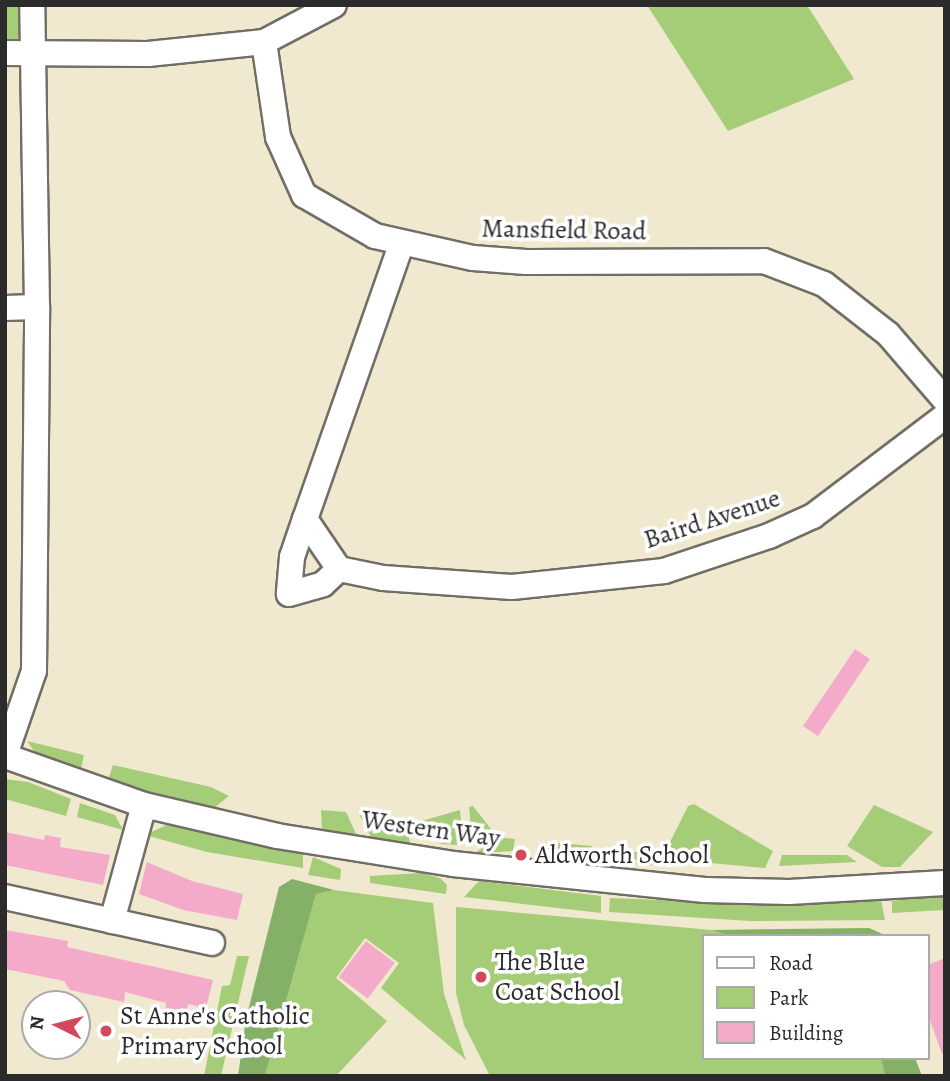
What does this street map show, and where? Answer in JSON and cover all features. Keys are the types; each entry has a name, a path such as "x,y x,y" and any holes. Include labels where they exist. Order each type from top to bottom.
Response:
{"street":[{"path":"5,755 34,671 37,307 32,5"},
{"path":"5,53 148,54 264,42 334,5"},
{"name":"Mansfield Road","path":"264,42 278,137 304,195 375,236 401,245 473,258 526,262 764,261 824,284 888,334 945,400"},
{"path":"305,519 339,569 323,584 289,594 292,557 305,519 401,245"},
{"path":"5,308 37,307"},
{"name":"Baird Avenue","path":"339,569 383,578 512,587 664,570 769,536 813,516 945,416"},
{"name":"Western Way","path":"5,755 82,787 144,805 311,842 606,883 789,892 945,884"},
{"path":"112,921 144,805"},
{"path":"5,897 212,943"}],"green space":[{"path":"5,5 23,5 27,45 5,45"},
{"path":"647,5 807,5 854,79 728,131"},
{"path":"27,741 84,755 81,770 38,757"},
{"path":"113,765 211,787 229,796 214,808 162,796 114,782 109,777"},
{"path":"5,779 28,782 71,799 66,816 5,799"},
{"path":"80,803 115,815 123,830 77,817"},
{"path":"694,804 773,851 765,868 689,861 667,848 688,806"},
{"path":"874,805 933,832 900,867 882,867 847,846"},
{"path":"473,806 491,829 472,839 469,807"},
{"path":"321,810 346,812 357,836 322,832"},
{"path":"460,810 463,843 458,845 440,844 418,822"},
{"path":"359,814 408,822 410,847 372,839"},
{"path":"171,823 303,853 303,868 207,852 145,835"},
{"path":"498,837 515,839 513,851 475,853"},
{"path":"546,842 592,846 591,863 545,849"},
{"path":"603,849 665,855 672,862 669,866 602,863"},
{"path":"782,855 847,855 857,862 779,866"},
{"path":"313,857 341,869 340,880 308,875"},
{"path":"422,873 440,878 447,885 446,894 370,883 370,876"},
{"path":"292,879 334,890 316,894 265,1076 238,1076 246,1019 279,887"},
{"path":"479,881 601,896 601,913 464,897"},
{"path":"334,890 433,903 444,994 466,1060 381,988 399,963 365,938 336,978 387,1021 336,1076 265,1076 316,894"},
{"path":"945,895 945,910 892,913 892,901"},
{"path":"610,898 772,904 881,900 885,920 750,921 609,912"},
{"path":"456,907 712,930 724,934 702,934 702,1060 881,1060 885,1076 490,1076 464,1025 456,993"},
{"path":"869,928 882,934 724,934 712,930"},
{"path":"237,956 249,956 221,1076 204,1076 222,986 230,985"},
{"path":"881,1060 916,1060 922,1076 885,1076"}],"building":[{"path":"855,649 870,659 818,736 803,726"},
{"path":"5,832 44,840 45,835 61,838 60,847 110,855 103,885 5,865"},
{"path":"147,862 192,881 243,894 237,920 183,910 139,894"},
{"path":"5,930 68,941 67,947 213,980 206,1008 188,1004 185,1023 164,1020 166,1003 125,992 124,1002 91,995 91,990 70,990 64,981 5,969"},
{"path":"366,941 395,963 368,999 339,977"},
{"path":"945,958 945,1054 942,1054 929,1018 929,964"}],"place":[{"name":"Aldworth School","path":"521,855"},
{"name":"The Blue Coat School","path":"481,977"},
{"name":"St Anne's Catholic Primary School","path":"106,1031"}]}
